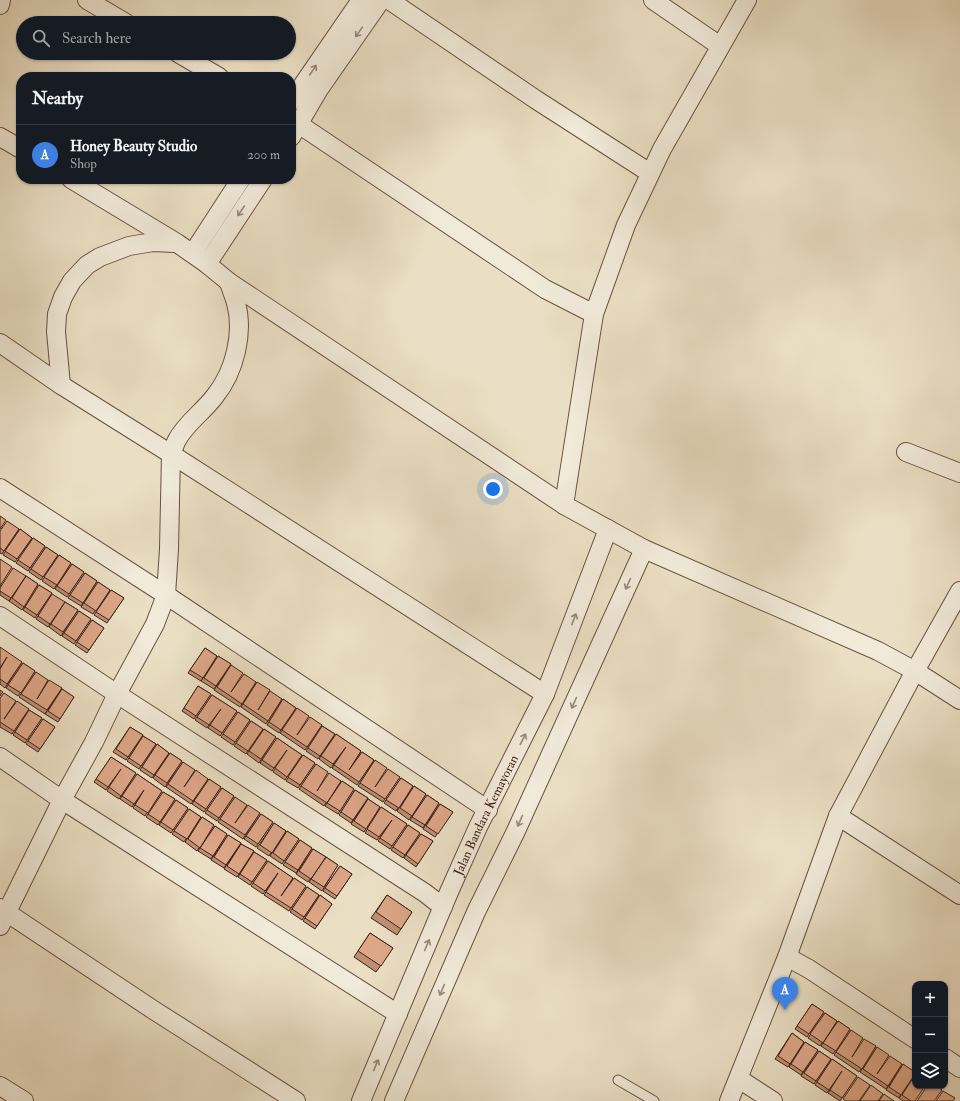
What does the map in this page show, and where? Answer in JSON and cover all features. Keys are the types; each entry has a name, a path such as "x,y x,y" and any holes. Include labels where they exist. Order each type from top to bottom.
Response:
{"street":[{"path":"0,5 2,0"},
{"path":"87,0 114,16"},
{"path":"296,95 361,0"},
{"path":"296,124 381,0"},
{"path":"389,0 535,99 650,174"},
{"path":"653,0 720,46"},
{"path":"564,505 594,314 626,225 662,149 747,0"},
{"path":"190,60 210,72"},
{"path":"296,128 545,289 594,314"},
{"path":"0,136 16,146"},
{"path":"79,184 177,243 229,282 564,505 644,549 878,651 915,671 960,700"},
{"path":"200,259 238,184"},
{"path":"200,259 259,184"},
{"path":"61,385 56,332 57,314 63,297 72,280 87,265 100,257 129,246 153,242 177,243"},
{"path":"229,282 236,304 238,322 238,343 233,362 228,376 216,395 184,430 177,440 171,454 169,549 166,595 155,624 2,916 296,1101"},
{"path":"0,343 61,385 546,694"},
{"path":"906,452 960,473"},
{"path":"0,488 166,595 488,810"},
{"name":"Jalan Bandara Kemayoran","path":"361,1101 478,827 546,694 608,529"},
{"path":"394,1101 476,912 515,833 644,549"},
{"path":"730,1101 787,957 838,816 915,671 960,591"},
{"path":"0,616 117,694 425,893 443,907"},
{"path":"0,757 62,800 398,1014"},
{"path":"838,816 960,895"},
{"path":"787,957 912,1036"},
{"path":"948,1060 960,1068"},
{"path":"739,1079 774,1101"},
{"path":"0,1086 24,1101"}],"lane":[{"path":"618,1080 654,1101"}],"building":[{"path":"0,516 6,520 0,529"},
{"path":"7,521 19,529 4,551 0,548 0,531"},
{"path":"20,529 32,538 17,559 5,551"},
{"path":"33,538 45,546 30,568 18,560"},
{"path":"46,547 58,555 43,577 31,569"},
{"path":"59,555 71,563 57,585 44,577"},
{"path":"0,559 12,567 0,586"},
{"path":"72,564 84,572 69,594 57,586"},
{"path":"13,568 26,576 11,598 0,591 0,588"},
{"path":"85,573 97,581 83,603 70,595"},
{"path":"26,576 38,584 24,607 12,598"},
{"path":"98,582 110,590 96,611 84,603"},
{"path":"39,585 52,593 37,615 25,607"},
{"path":"111,590 124,598 109,620 96,612"},
{"path":"52,594 65,602 50,624 38,616"},
{"path":"65,602 78,610 63,632 51,624"},
{"path":"79,611 91,619 76,641 64,633"},
{"path":"92,620 104,628 89,650 77,642"},
{"path":"0,647 22,662 7,684 0,679 0,669 7,657 0,668"},
{"path":"205,648 217,656 203,678 190,670"},
{"path":"218,656 231,664 216,686 204,678"},
{"path":"23,663 35,671 21,693 8,685"},
{"path":"231,665 243,673 231,692 244,674 256,682 242,704 217,687"},
{"path":"36,672 48,680 37,699 49,680 62,688 47,710 21,694"},
{"path":"257,682 270,690 258,710 270,691 282,699 268,721 243,704"},
{"path":"198,686 211,694 196,716 184,708"},
{"path":"62,689 74,697 60,719 48,711"},
{"path":"4,693 16,701 4,719 17,701 29,709 14,731 0,722 0,698"},
{"path":"212,695 237,711 222,733 210,725 221,709 209,725 197,717"},
{"path":"283,699 296,708 281,730 269,722"},
{"path":"297,708 309,716 297,735 310,717 322,725 307,747 282,730"},
{"path":"29,710 42,718 27,740 15,732"},
{"path":"238,712 250,720 235,742 223,734"},
{"path":"43,719 55,727 40,749 28,741"},
{"path":"251,721 263,729 248,751 236,743"},
{"path":"322,726 335,734 320,756 308,748"},
{"path":"130,727 143,735 128,757 116,749"},
{"path":"264,729 276,737 261,759 249,751"},
{"path":"336,734 361,751 349,770 362,752 374,760 359,782 334,765 346,747 333,764 321,756"},
{"path":"143,736 156,744 141,766 129,758"},
{"path":"277,738 302,755 287,777 275,768 287,750 274,768 262,760"},
{"path":"157,744 169,753 154,775 142,767"},
{"path":"170,753 182,761 167,783 155,775"},
{"path":"303,755 315,763 300,785 288,777"},
{"path":"111,757 136,773 121,796 109,787 121,769 108,787 96,779"},
{"path":"375,760 387,768 375,787 388,769 400,777 385,799 360,783"},
{"path":"183,762 195,770 184,787 196,770 208,779 193,801 168,784"},
{"path":"316,764 328,772 317,791 329,773 341,781 327,803 301,786"},
{"path":"137,774 162,791 148,813 135,805 144,790 134,804 122,796"},
{"path":"401,778 413,786 399,808 386,800"},
{"path":"209,779 221,787 206,809 194,801"},
{"path":"342,781 354,789 340,811 327,803"},
{"path":"414,786 426,794 412,816 400,808"},
{"path":"222,788 234,796 219,818 207,810"},
{"path":"355,790 368,798 353,820 341,812"},
{"path":"163,792 175,799 160,822 148,814"},
{"path":"427,795 439,803 425,825 412,817"},
{"path":"235,797 247,805 235,823 248,805 260,813 245,835 220,819"},
{"path":"368,799 380,807 366,829 354,821"},
{"path":"176,800 188,808 173,830 161,822"},
{"path":"440,804 453,812 438,834 426,826"},
{"path":"381,807 407,824 392,846 380,838 392,820 379,837 367,829"},
{"path":"189,809 201,817 187,839 174,831"},
{"path":"261,814 273,822 258,844 246,836"},
{"path":"202,817 214,825 200,848 188,839"},
{"path":"274,823 286,831 272,853 260,845"},
{"path":"408,825 420,833 405,855 393,847"},
{"path":"215,826 227,834 213,856 200,848"},
{"path":"287,831 299,839 284,861 273,853"},
{"path":"421,834 433,841 418,864 406,855"},
{"path":"228,835 241,843 226,865 214,857"},
{"path":"300,840 312,848 298,870 285,862"},
{"path":"241,844 254,851 239,874 227,866"},
{"path":"313,849 326,857 311,879 299,871"},
{"path":"254,852 267,860 252,882 240,874"},
{"path":"326,857 338,865 324,887 311,879"},
{"path":"268,861 293,878 281,896 294,878 306,886 291,908 266,892 278,873 265,891 253,883"},
{"path":"340,866 352,874 337,896 325,888"},
{"path":"307,887 319,895 304,917 292,909"},
{"path":"320,895 332,904 317,926 305,918"},
{"path":"387,895 412,912 401,929 376,912"},
{"path":"370,933 393,948 381,966 358,951"},
{"path":"812,1004 824,1012 809,1034 797,1026"},
{"path":"825,1013 837,1021 823,1043 810,1034"},
{"path":"838,1021 850,1029 836,1051 823,1043"},
{"path":"851,1030 863,1038 852,1057 864,1039 876,1046 862,1069 836,1052"},
{"path":"792,1033 804,1042 790,1064 778,1056"},
{"path":"805,1042 818,1050 803,1072 791,1064"},
{"path":"877,1047 889,1055 877,1074 890,1056 902,1064 888,1086 863,1069"},
{"path":"819,1051 831,1059 816,1081 804,1073"},
{"path":"832,1059 857,1076 842,1098 830,1090 842,1071 829,1090 817,1082"},
{"path":"903,1064 912,1070 912,1078 901,1095 889,1087"},
{"path":"858,1077 870,1085 859,1101 846,1101 843,1099"},
{"path":"912,1080 912,1089 923,1089 915,1101 911,1101 902,1095"},
{"path":"871,1085 883,1094 878,1101 860,1101"},
{"path":"925,1089 942,1090 934,1101 917,1101"},
{"path":"943,1091 955,1098 953,1101 936,1101"},
{"path":"884,1094 894,1101 879,1101"}],"place":[{"name":"Honey Beauty Studio","path":"785,1010"}]}
